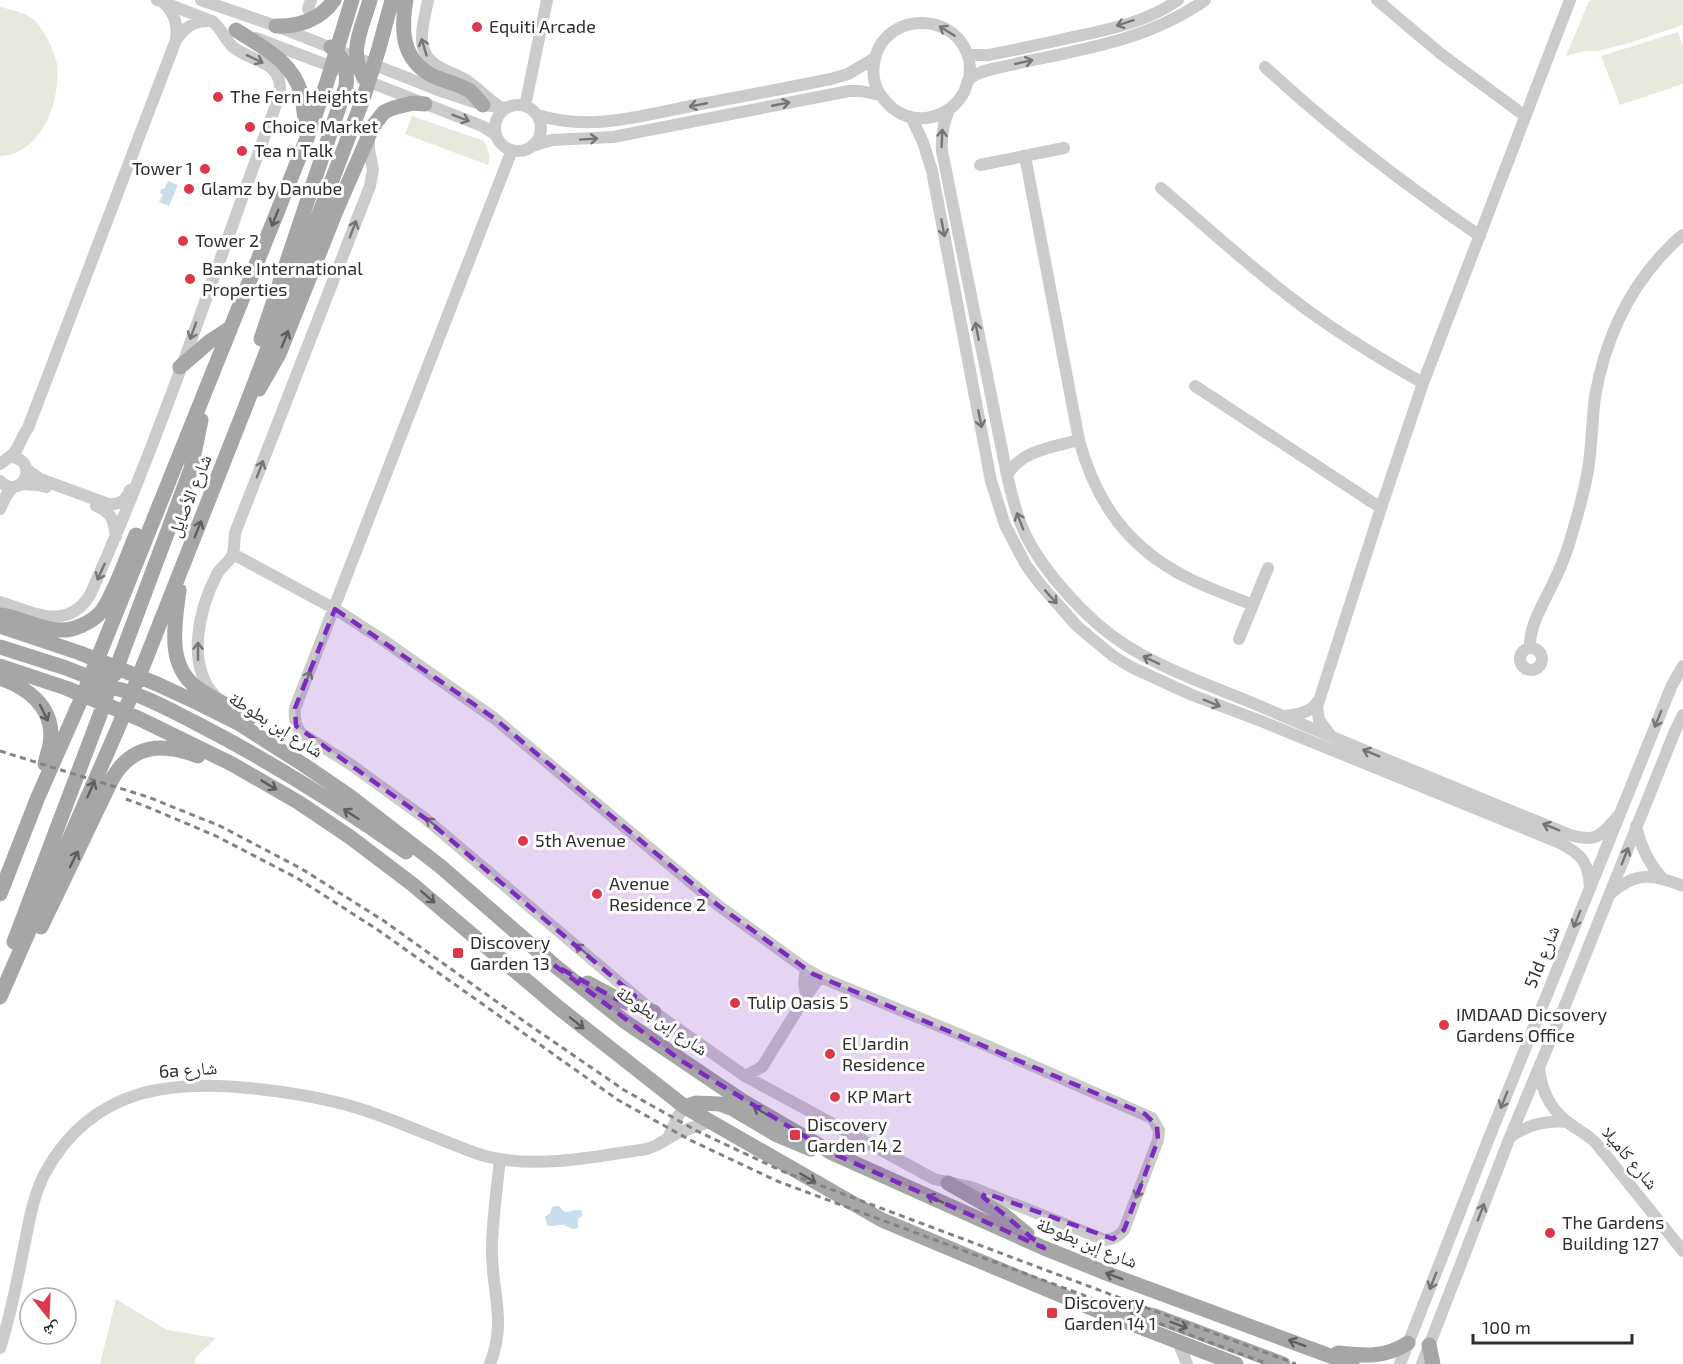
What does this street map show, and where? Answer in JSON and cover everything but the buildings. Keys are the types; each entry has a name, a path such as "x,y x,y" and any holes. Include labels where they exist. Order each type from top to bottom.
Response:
{"main road":[{"path":"276,26 306,22 328,8 334,0"},
{"name":"شارع الأصايل","path":"2,993 132,694 245,408 368,82 349,63 352,0"},
{"path":"250,392 263,332 344,92 349,63 357,46 370,0"},
{"name":"شارع الأصايل","path":"0,894 38,797 78,705 83,674 97,660 307,138 349,63 392,0"},
{"path":"406,0 402,22 403,34 414,60 430,75 469,90 483,105"},
{"path":"236,30 272,52 290,70 300,93 307,138"},
{"path":"245,408 262,386 279,354 336,211 379,117 393,108 425,104"},
{"path":"180,368 199,350 230,328"},
{"path":"2,993 14,940 102,711 191,469 206,391"},
{"path":"0,615 61,630 72,628 101,612 109,599 152,500 176,465"},
{"path":"182,568 174,639 178,662 190,682 309,757 352,788 444,859 486,905"},
{"name":"شارع إبن بطوطة","path":"0,626 97,660 119,660 139,676 219,713 304,765 348,795 440,866 554,965 624,1021 741,1100 832,1153 1110,1275 1352,1364"},
{"path":"0,647 83,674 132,694 239,746 310,786 435,873 486,905"},
{"path":"82,654 86,658 87,665 83,674"},
{"path":"97,660 124,712"},
{"path":"119,660 129,666 138,667 145,661"},
{"path":"0,666 78,705 102,711 124,712 140,719 232,764 298,802 381,859 559,1008 685,1107 710,1122 891,1224 1101,1312 1178,1341 1214,1361 1236,1364"},
{"path":"78,705 95,690 139,676"},
{"path":"0,678 15,683 37,700 49,723 51,735 38,797"},
{"path":"140,719 136,714 136,707 142,701 148,701"},
{"path":"0,1004 26,959 112,779 125,763 143,752 163,747 181,750 217,763 232,764"},
{"path":"554,965 620,1000 654,1012"},
{"path":"685,1107 696,1103 720,1104 796,1144 832,1153"},
{"path":"948,1183 1004,1215 1044,1248"},
{"path":"1101,1312 1127,1311 1155,1316 1283,1364"},
{"path":"1319,1351 1374,1356 1392,1352 1407,1344"},
{"path":"1428,1345 1433,1364"}],"street":[{"path":"428,0 421,34 422,47 426,54 437,66 467,81 504,108"},
{"path":"525,106 548,0"},
{"path":"967,53 988,55 1093,33 1162,10 1178,0"},
{"path":"969,80 979,73 996,68 1099,46 1147,31 1170,22 1205,0"},
{"path":"1377,0 1450,62 1526,116"},
{"path":"1332,737 1319,720 1317,707 1381,508 1423,383 1570,0"},
{"path":"160,1 236,30 483,105 504,108 513,105 525,106 535,111 541,122 540,136 532,147"},
{"path":"3,461 18,450 28,428 176,40 174,15 160,1"},
{"path":"206,1 276,26 349,63 368,82 482,126 496,135 502,144 519,151 552,140 613,137 849,91 880,95"},
{"path":"176,40 181,33 195,23 212,21"},
{"path":"0,602 55,617 72,614 90,595 116,538 147,458 280,94 280,82 271,68 234,48 212,21"},
{"path":"950,110 938,116 911,117 899,113 880,95 874,77 874,58 886,37 896,29 907,24 925,22 943,27 957,38 967,53 970,67 969,80 965,92 950,110 943,123 942,150 1007,475 1017,514 1036,554 1098,625 1148,659 1570,835 1584,839 1597,837 1619,815"},
{"path":"538,116 563,122 594,122 631,118 831,79 848,74 874,58"},
{"path":"1265,67 1347,139 1480,236"},
{"path":"496,135 498,117 504,108"},
{"path":"911,117 923,142 932,171 994,490 1013,543 1040,584 1078,627 1113,656 1131,667 1192,695 1560,843 1574,850 1582,859 1590,876 1590,888"},
{"path":"222,702 214,695 203,676 197,657 201,624 211,587 218,572 233,554 235,533 370,186 373,170 369,149 370,135"},
{"path":"980,165 1064,147"},
{"path":"233,554 335,609 494,718 719,906 806,969 820,977 1145,1114 1155,1121 1159,1135 1124,1230 1119,1236 1105,1240 971,1187 934,1179 766,1089 654,1012 426,819 301,733 296,726 295,708 335,609 512,150"},
{"path":"1025,156 1080,440 1086,465 1100,496 1125,531 1164,565 1186,577 1253,605"},
{"path":"1161,188 1308,311 1345,337 1423,383"},
{"path":"1530,647 1531,632 1556,578 1579,507 1587,471 1595,398 1605,354 1622,312 1646,273 1683,235"},
{"path":"1196,386 1381,508"},
{"path":"0,509 6,496 26,477 23,456 29,434 28,428"},
{"path":"999,440 1012,450 1028,454"},
{"path":"1007,475 1016,463 1028,454 1080,440"},
{"path":"3,461 18,459 40,478 114,505 125,499 140,465 147,458"},
{"path":"0,481 4,485 42,486 104,509 112,517 116,538"},
{"path":"1239,639 1268,568"},
{"name":"51d شارع","path":"1400,1364 1619,815 1672,685 1683,666"},
{"path":"1282,716 1305,712 1316,705 1319,700"},
{"path":"1422,1364 1510,1137 1683,715"},
{"path":"1636,826 1645,855 1662,878"},
{"path":"1609,894 1634,878 1652,876 1683,886"},
{"path":"806,969 804,982 806,996"},
{"path":"745,1076 762,1067 820,977"},
{"path":"762,1067 766,1089"},
{"name":"شارع كاميلا","path":"1539,1068 1542,1088 1559,1115 1596,1143 1683,1251"},
{"name":"6a شارع","path":"0,1348 13,1305 36,1192 44,1174 80,1128 112,1106 130,1097 149,1091 188,1085 227,1086 302,1095 358,1108 481,1155 500,1159 549,1162 647,1149 669,1136 710,1122"},
{"path":"669,1136 685,1107"},
{"path":"1510,1137 1534,1124 1568,1122"},
{"path":"489,1364 496,1345 499,1322 492,1243 500,1159"},
{"path":"1178,1341 1187,1364"}],"highlighted area":[{"path":"335,609 494,718 719,906 813,974 1145,1114 1157,1126 1158,1140 1124,1230 1113,1239 985,1193 983,1197 1044,1248 832,1153 680,1060 554,965 629,1006 635,996 426,819 296,726 295,708"}],"green space":[{"path":"1683,0 1683,25 1629,43 1566,56 1589,1"},
{"path":"0,7 27,15 38,24 54,53 57,78 52,109 38,136 15,153 0,156"},
{"path":"1678,32 1683,47 1683,84 1620,105 1601,56"},
{"path":"412,116 484,141 490,156 488,165 405,134"},
{"path":"116,1299 167,1330 216,1338 195,1358 195,1364 100,1364"}],"water":[{"path":"168,181 178,185 169,206 159,202 163,195 160,193 161,189 165,188"},
{"path":"559,1206 565,1212 582,1211 576,1229 564,1225 547,1225 545,1217 550,1213 552,1207"}],"railway":[{"path":"0,751 148,797 220,826 302,869 384,921 624,1090 697,1131 782,1171 1296,1364"},
{"path":"126,799 216,836 297,878 378,930 618,1100 690,1140 777,1181 1268,1364"}],"place":[{"name":"Equiti Arcade","path":"477,27"},
{"name":"The Fern Heights","path":"218,97"},
{"name":"Choice Market","path":"250,127"},
{"name":"Tea n Talk","path":"242,151"},
{"name":"Tower 1","path":"205,169"},
{"name":"Glamz by Danube","path":"189,189"},
{"name":"Tower 2","path":"183,241"},
{"name":"Banke International Properties","path":"190,279"},
{"name":"5th Avenue","path":"523,841"},
{"name":"Avenue Residence 2","path":"597,894"},
{"name":"Discovery Garden 13","path":"458,953"},
{"name":"Tulip Oasis 5","path":"735,1003"},
{"name":"IMDAAD Dicsovery Gardens Office","path":"1444,1025"},
{"name":"El Jardin Residence","path":"830,1054"},
{"name":"KP Mart","path":"835,1097"},
{"name":"Discovery Garden 14 2","path":"795,1135"},
{"name":"The Gardens Building 127","path":"1550,1233"},
{"name":"Discovery Garden 14 1","path":"1052,1313"}]}
